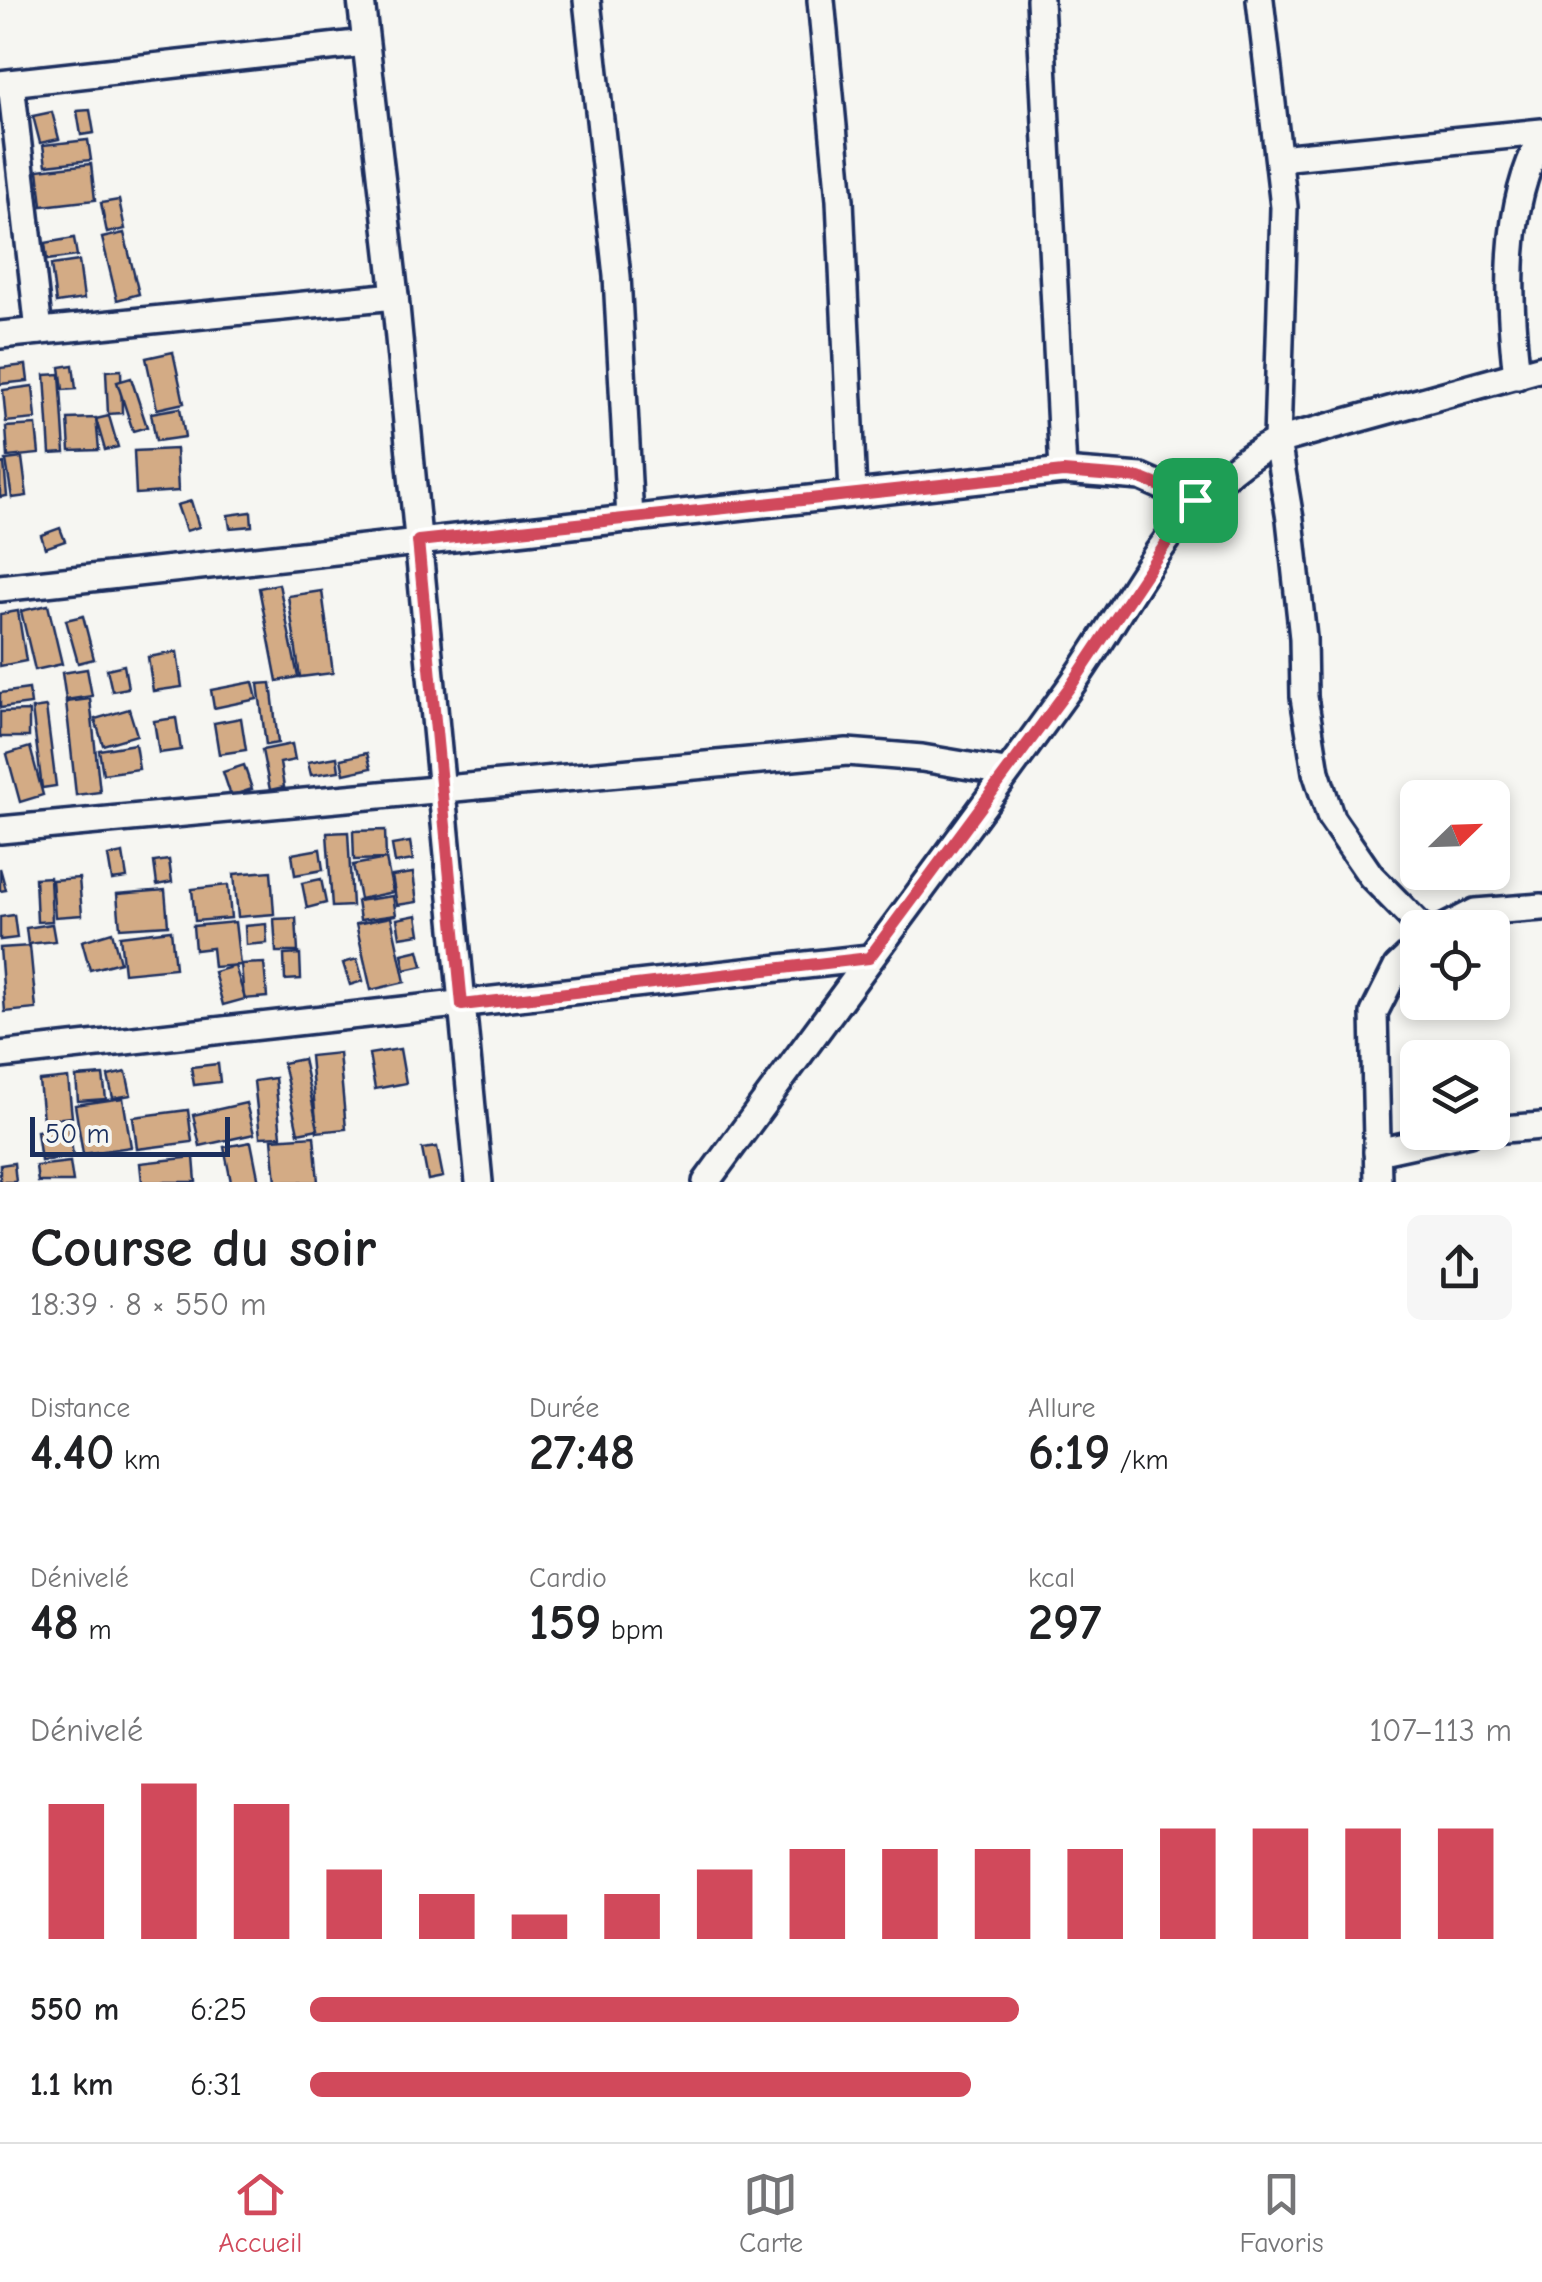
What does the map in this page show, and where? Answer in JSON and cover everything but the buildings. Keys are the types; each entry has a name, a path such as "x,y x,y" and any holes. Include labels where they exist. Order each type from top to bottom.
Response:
{"street":[{"path":"361,0 395,296 479,1182"},
{"path":"587,0 617,276 630,519"},
{"path":"821,0 840,200 854,493"},
{"path":"1040,0 1063,472"},
{"path":"1260,0 1284,207 1277,441 1303,638 1304,697 1316,772 1331,818 1371,876 1404,910"},
{"path":"39,332 6,84 365,43"},
{"path":"1279,158 1542,134"},
{"path":"706,1182 1072,684 1195,500 1241,459 1277,441 1530,372 1509,307 1516,226 1530,158 1542,134"},
{"path":"0,335 395,296"},
{"path":"0,588 1063,472 1140,478 1195,500"},
{"path":"0,830 848,752 922,758 1005,772"},
{"path":"1508,910 1542,908"},
{"path":"0,1055 869,958"},
{"path":"1378,1182 1374,1013 1400,965"},
{"path":"1510,1129 1542,1126"},
{"path":"1378,1152 1400,1147"}],"route":[{"path":"1063,472 1140,478 1195,500 1072,684 869,958 462,1005 418,541 1063,472"}]}
